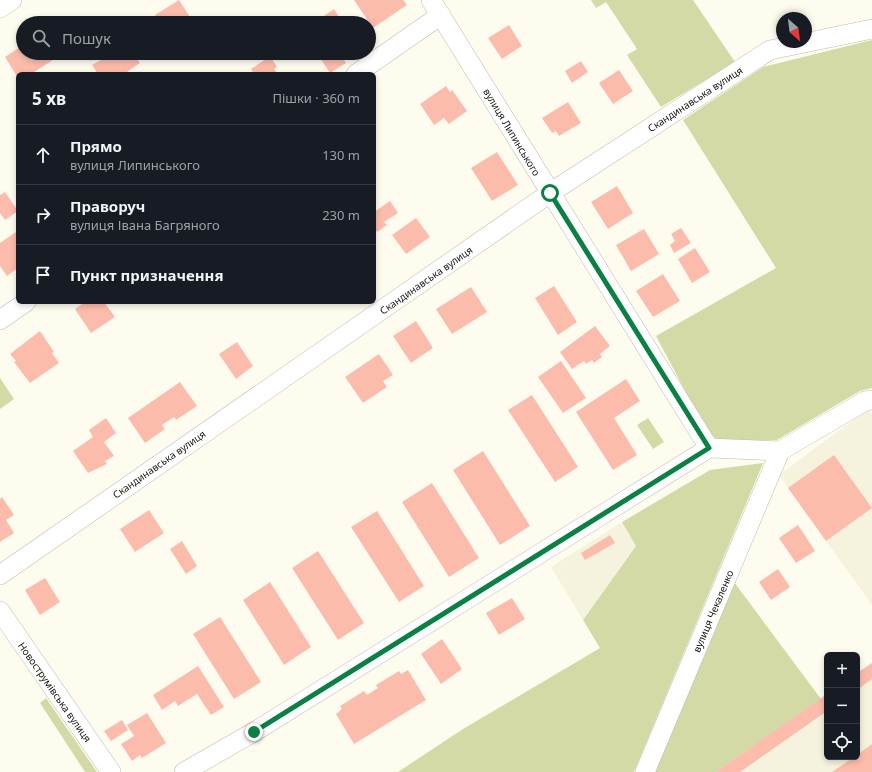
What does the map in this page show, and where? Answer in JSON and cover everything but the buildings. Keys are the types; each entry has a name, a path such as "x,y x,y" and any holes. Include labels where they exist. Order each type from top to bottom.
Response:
{"street":[{"path":"0,8 12,0"},
{"path":"376,58 436,8"},
{"name":"вулиця Липинського","path":"436,8 709,448"},
{"name":"Скандинавська вулиця","path":"0,575 550,193 770,50 872,29"},
{"path":"358,72 373,60"},
{"path":"0,320 23,304"},
{"path":"184,772 254,732 709,448 780,451 865,401 872,400"},
{"name":"вулиця Чекаленко","path":"645,772 780,451"},
{"name":"Новострумівська вулиця","path":"0,611 111,772"}],"shaded area":[{"path":"868,409 872,414 872,605 779,475"},
{"path":"622,522 636,546 583,620 551,567"},
{"path":"872,663 872,772 716,772 824,696 824,760 860,760 860,671"}],"green space":[{"path":"591,0 693,0 735,62 661,107 627,55 637,49 606,2 596,8"},
{"path":"872,40 872,388 860,391 777,440 720,442 706,430 656,336 776,268 683,120 763,67"},
{"path":"0,378 14,399 0,409"},
{"path":"648,418 664,442 653,449 637,425"},
{"path":"763,463 634,772 398,772 463,729 600,648 583,620 636,546 622,522 710,470"},
{"path":"734,582 821,699 716,772 654,772"},
{"path":"46,698 97,772 85,772 40,703"}],"route":[{"path":"254,732 709,448 550,193"}]}
